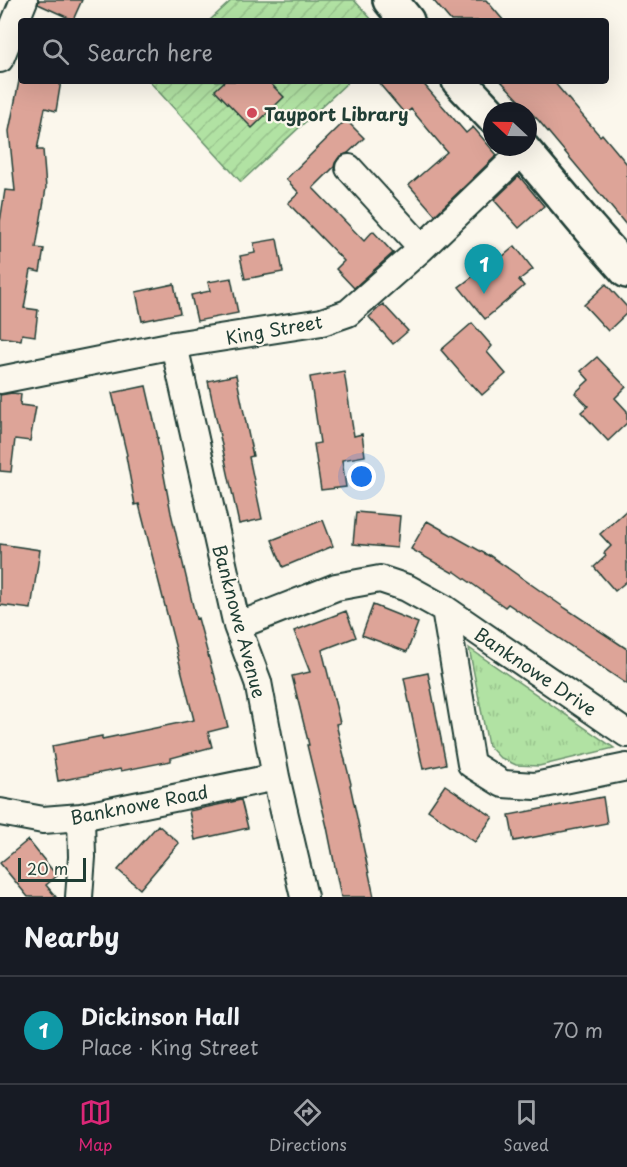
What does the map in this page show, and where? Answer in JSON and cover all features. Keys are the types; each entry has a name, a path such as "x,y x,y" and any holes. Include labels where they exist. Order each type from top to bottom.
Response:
{"main road":[{"path":"390,0 405,18"},
{"path":"462,84 483,106"},
{"path":"529,156 622,255"}],"street":[{"path":"0,59 24,0"},
{"name":"King Street","path":"0,380 174,345 322,322 348,313 422,248 515,156"},
{"path":"349,168 422,248"},
{"name":"Banknowe Avenue","path":"174,345 237,626 258,682 276,777 304,897"},
{"name":"Banknowe Drive","path":"237,626 336,587 380,579 407,588 445,609 627,734"},
{"name":"Banknowe Drive","path":"445,609 471,764 503,784 535,786 627,767"},
{"name":"Banknowe Road","path":"0,812 43,820 81,818 276,777"},
{"path":"79,897 82,857 81,818"}],"green space":[{"path":"232,0 354,0 370,18 212,18"},
{"path":"152,84 346,84 241,182"},
{"path":"469,648 614,748 539,766 516,765 499,757 488,745"}],"building":[{"path":"39,0 82,0 74,18 69,18 38,4"},
{"path":"433,0 486,0 501,18 448,18"},
{"path":"18,84 60,84 56,111 45,108 37,150 43,150 46,188 36,248 44,249 40,272 31,270 24,308 38,310 35,336 22,334 21,340 0,337 0,222 5,190 15,191 9,131"},
{"name":"Tayport Library","path":"222,84 271,84 284,97 252,128 215,90"},
{"path":"380,84 424,84 466,133 473,127 483,139 483,156 496,156 435,215 409,185 447,152 411,109 405,114"},
{"path":"504,84 556,84 600,136 602,134 627,164 627,226 537,119 537,102 521,102"},
{"path":"346,120 364,138 348,153 339,157 334,167 313,188 364,241 373,231 393,253 354,288 336,269 344,261 288,203 299,193 286,179"},
{"path":"519,176 544,206 519,228 494,200"},
{"path":"277,239 283,272 245,279 240,256 255,253 254,243"},
{"path":"515,246 533,269 519,280 524,286 485,319 459,287 480,271 482,274"},
{"path":"231,278 238,313 197,321 191,295 210,291 208,282"},
{"path":"174,284 180,313 142,321 136,292"},
{"path":"606,284 627,307 627,313 608,331 584,305"},
{"path":"383,304 408,331 393,344 369,317"},
{"path":"472,323 492,346 487,352 506,374 482,395 441,350"},
{"path":"597,357 626,387 615,398 627,411 627,423 608,441 581,412 588,406 575,393 589,380 581,371"},
{"path":"344,371 354,436 362,434 365,456 342,460 346,487 321,490 314,444 320,443 310,377"},
{"path":"236,375 253,456 249,457 262,519 239,524 208,381"},
{"path":"146,386 171,513 196,619 198,618 228,727 208,732 212,747 171,758 171,761 58,781 52,746 102,736 102,739 194,720 139,504 135,505 127,455 112,393"},
{"path":"21,394 20,405 36,407 30,441 15,439 11,472 0,471 0,395"},
{"path":"627,510 627,581 615,591 594,567 606,556 604,553 611,546 600,534"},
{"path":"356,512 400,516 397,548 353,544"},
{"path":"323,520 333,546 283,567 272,540"},
{"path":"427,521 489,555 627,649 627,684 508,604 505,607 454,571 453,573 411,549"},
{"path":"0,544 40,550 31,609 0,605"},
{"path":"373,605 418,623 407,652 362,635"},
{"path":"346,611 356,637 322,650 340,723 336,724 374,897 341,897 292,676 310,672 294,631"},
{"path":"428,673 446,764 423,769 404,678"},
{"path":"445,785 493,817 475,842 428,810"},
{"path":"603,797 607,823 514,841 509,815"},
{"path":"241,800 248,828 195,840 189,811"},
{"path":"158,825 179,843 140,889 118,870"},
{"path":"28,840 57,876 46,885 56,897 28,897 0,863"}],"place":[{"name":"Tayport Library","path":"252,113"},
{"name":"Dickinson Hall","path":"484,294"}]}
